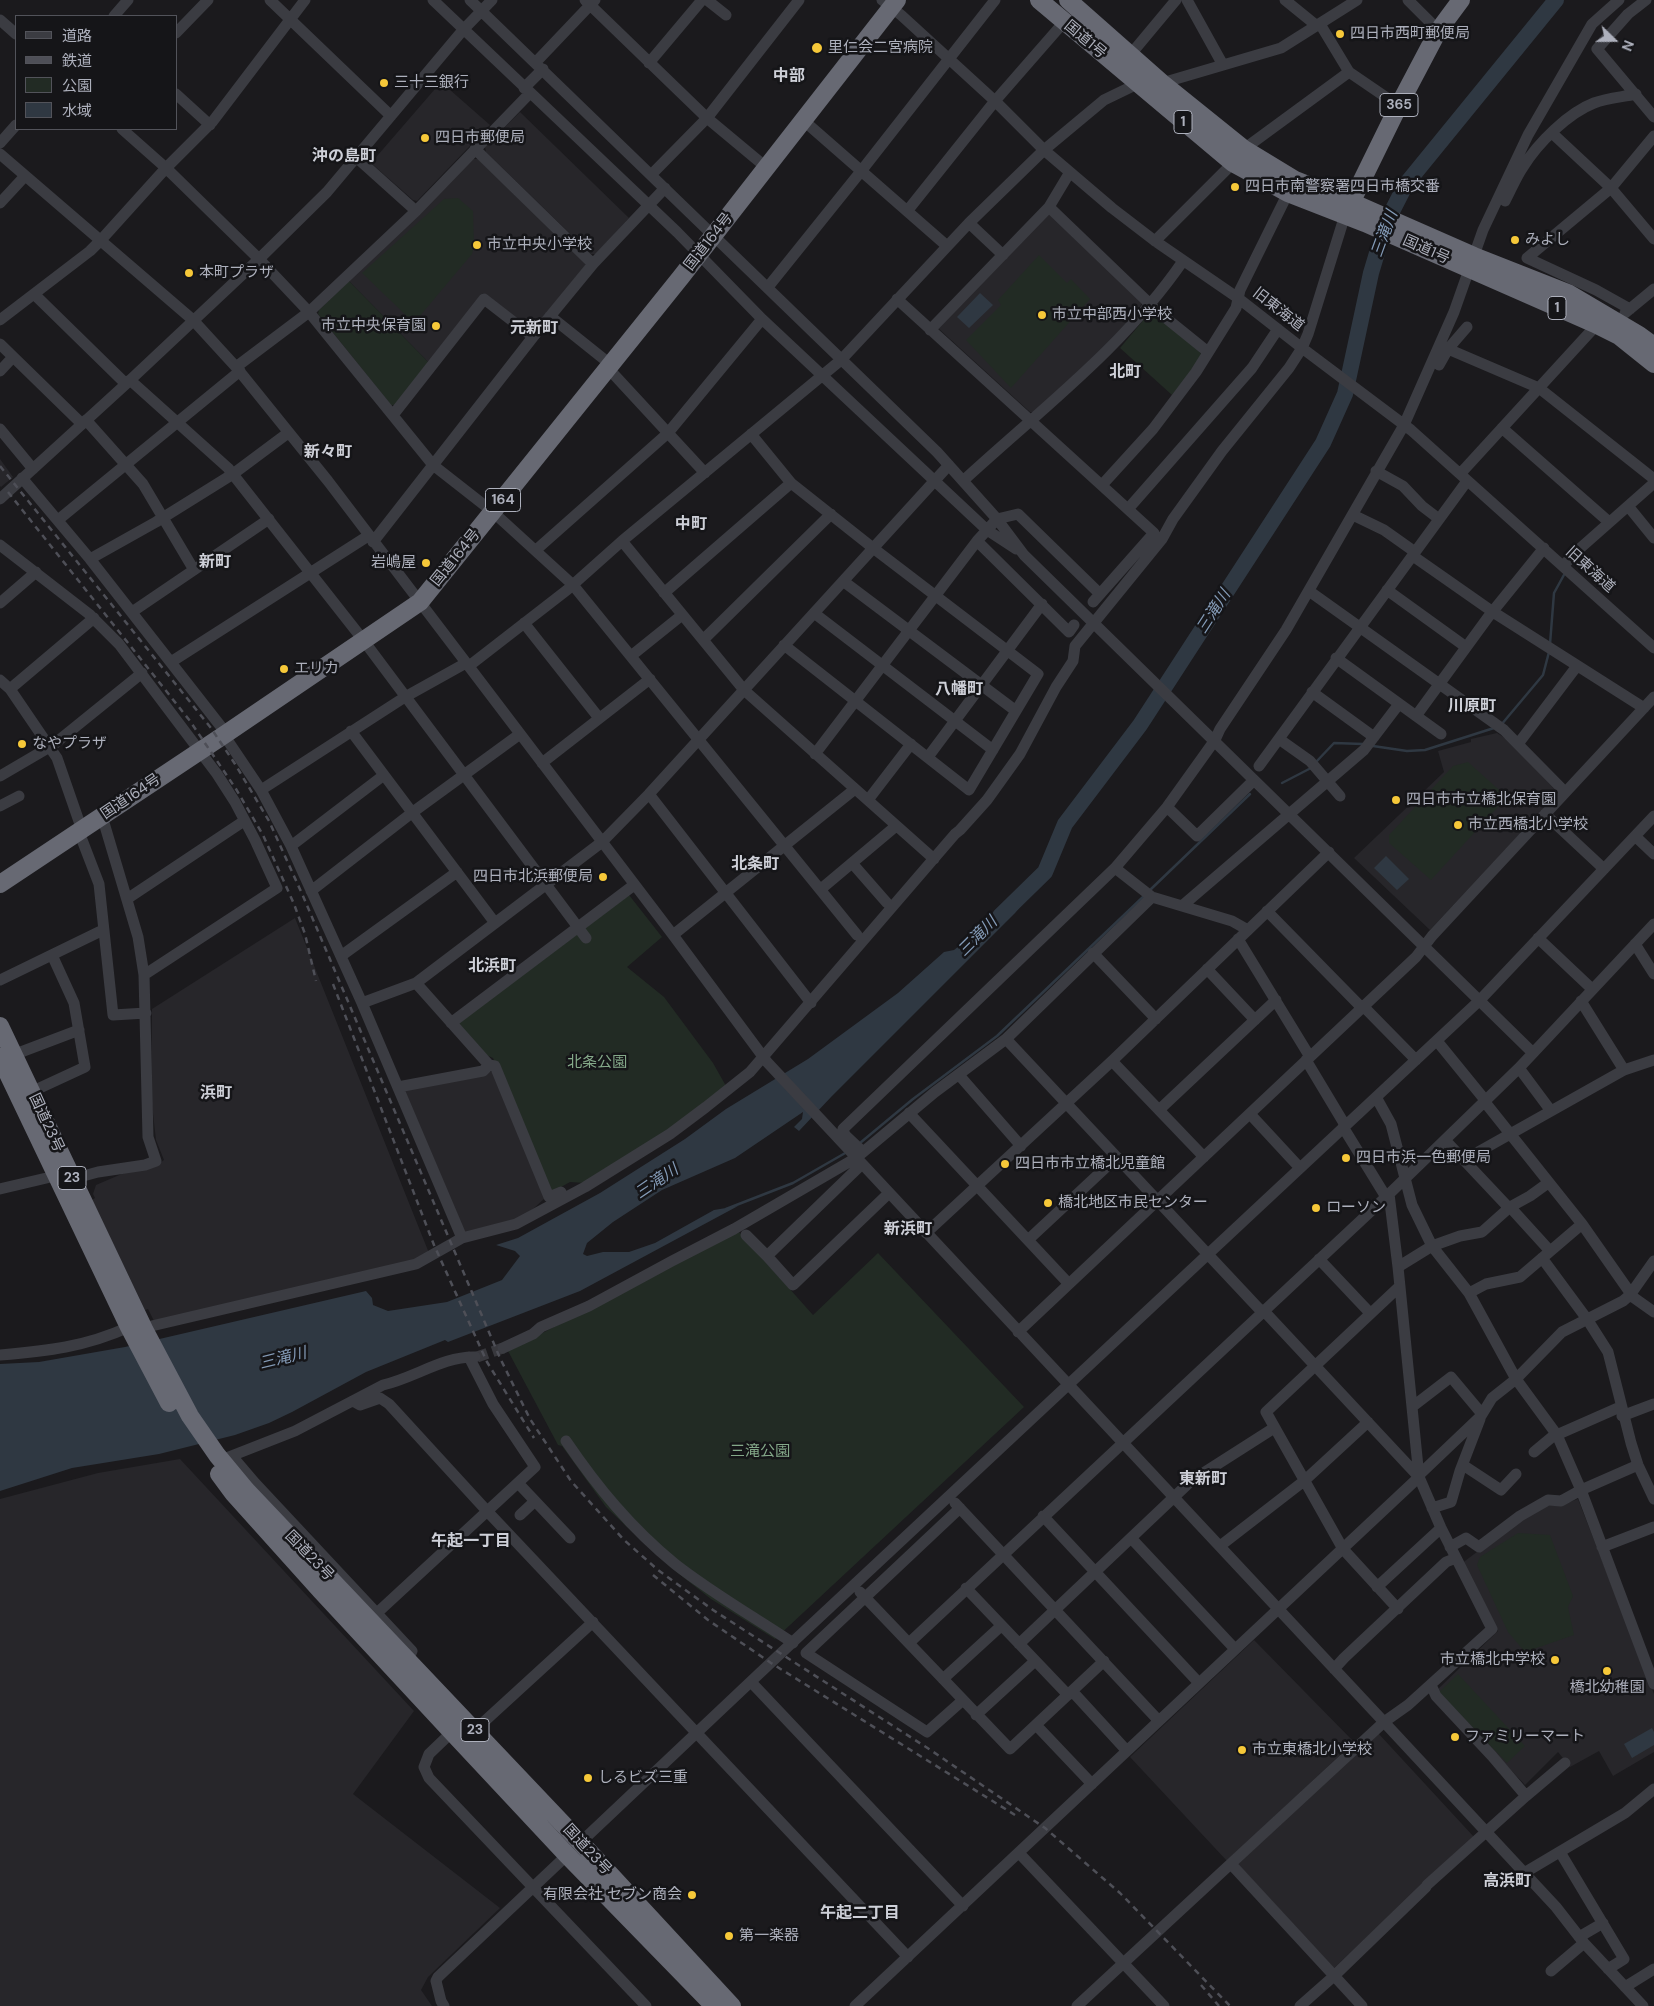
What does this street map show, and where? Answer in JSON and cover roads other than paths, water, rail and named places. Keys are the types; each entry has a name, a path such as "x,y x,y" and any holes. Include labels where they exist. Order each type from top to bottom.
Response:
{"highway":[{"name":"国道1号","path":"1039,0 1233,163 1288,193 1348,209 1464,260 1619,336 1654,364"},
{"name":"国道1号","path":"1068,0 1162,83 1244,149 1348,209"},
{"name":"365","path":"1348,209 1434,39 1461,0"},
{"name":"国道164号","path":"0,884 420,602 699,255 767,168 890,2"},
{"name":"国道1号","path":"1464,260 1568,293 1654,346"},
{"name":"国道23号","path":"0,1026 7,1056 176,1415 219,1457 246,1490 581,1842 732,2006"},
{"name":"国道23号","path":"7,1056 31,1092 64,1177"},
{"name":"国道23号","path":"219,1457 233,1494 567,1855 714,2006"}],"street":[{"path":"115,15 128,0"},
{"path":"178,31 208,0"},
{"path":"270,0 392,116"},
{"path":"0,320 101,240 166,168 210,125 305,0"},
{"path":"433,0 648,205 762,319 934,481 987,530 1024,555 1289,812 1533,1053"},
{"path":"470,0 949,464 997,518 1024,555"},
{"path":"0,499 128,382 259,259 327,192 463,30 492,0"},
{"path":"649,63 702,0"},
{"path":"707,0 726,15"},
{"path":"651,175 707,118 799,0"},
{"path":"768,287 995,0"},
{"path":"1131,54 1176,0"},
{"path":"1187,0 1223,65"},
{"path":"1285,0 1319,25 1349,72 1390,100"},
{"path":"261,790 405,697 468,664 573,585 622,541 821,374 841,360 969,223 1044,150 1104,100 1137,84 1162,83 1281,48 1357,0"},
{"path":"1408,0 1433,25"},
{"path":"1483,230 1528,135 1592,24 1619,0"},
{"path":"1646,0 1628,14 1597,50 1654,117"},
{"path":"58,520 178,423 238,369 309,312 416,210 475,149 527,91 539,66 590,2 649,63 707,118 767,168"},
{"name":"旧東海道","path":"890,2 1044,150 1070,172 1155,241 1238,298 1404,425 1564,565 1654,648"},
{"path":"0,20 15,33"},
{"path":"908,210 995,101 1064,22"},
{"path":"1244,149 1349,72"},
{"path":"859,1156 843,1129 1115,868 1166,806 1220,729 1286,630 1404,425 1433,362 1464,260 1483,230 1502,206 1522,167 1552,133 1576,111 1609,98 1636,94"},
{"path":"178,96 210,125"},
{"path":"803,120 947,246"},
{"path":"0,143 15,126"},
{"path":"123,130 166,168 259,259 309,312 433,465 493,512 573,585 700,739 857,935"},
{"path":"1552,133 1611,188 1654,240"},
{"path":"1630,309 1596,290 1527,258 1611,188 1654,136"},
{"path":"475,149 593,264"},
{"path":"0,154 193,320 238,369 328,481 468,664 765,1059 859,1156 889,1193 926,1233 1487,1832 1643,2006"},
{"path":"357,158 416,210"},
{"path":"1155,241 1233,163"},
{"path":"930,330 1049,207 1070,172"},
{"path":"0,203 25,176"},
{"path":"171,662 311,572 371,539 433,465 593,264 664,188"},
{"path":"1102,485 1152,429 1196,372 1236,308 1240,290 1288,193"},
{"path":"1049,207 1151,305 1208,352"},
{"path":"0,1355 60,1350 416,1264 462,1238 516,1224 585,1187 663,1138 750,1072 765,1059 934,859 987,800 1020,754 1056,687 1073,662 1075,646 1098,626 1162,539 1173,519 1222,450 1305,351 1308,334 1348,209"},
{"path":"969,223 1003,255"},
{"path":"964,481 1114,346 1151,305 1183,261"},
{"path":"1616,321 1654,289"},
{"path":"34,294 128,382 178,423 233,474 364,641 586,938"},
{"path":"393,415 484,299 533,337"},
{"path":"815,754 997,518 1018,514 1096,598 1154,533 897,299"},
{"path":"550,316 608,366 705,473"},
{"path":"536,550 668,433 762,319"},
{"path":"1259,766 1336,658 1414,554 1439,519 1464,478 1502,428 1591,332 1596,324"},
{"path":"1433,362 1439,365 1448,348 1467,327"},
{"path":"1128,509 1252,368 1278,329"},
{"path":"0,344 84,422 143,484 194,570"},
{"path":"1448,348 1539,388 1654,479"},
{"path":"0,371 13,357"},
{"path":"1502,428 1609,522"},
{"path":"0,429 32,469"},
{"path":"90,558 162,518 233,474 288,433"},
{"path":"751,434 791,483 1038,674 969,790 784,645"},
{"path":"362,1003 416,983 602,842 700,739 949,464"},
{"path":"1376,471 1402,486 1422,506 1439,519"},
{"path":"22,478 90,558 171,662 225,734 261,790 291,846 312,891 462,1238"},
{"path":"664,593 791,483"},
{"path":"1564,565 1609,522 1654,484"},
{"path":"1628,506 1654,538"},
{"path":"703,640 831,514"},
{"path":"1353,515 1384,530 1493,612 1644,708"},
{"path":"132,612 269,519"},
{"path":"622,541 744,690 934,859"},
{"path":"978,541 1069,632 1074,626"},
{"path":"0,545 94,618 119,644 200,750 234,802 277,888 144,975"},
{"path":"1416,716 1519,577 1544,548"},
{"path":"0,603 36,572"},
{"path":"842,581 1016,711"},
{"path":"1387,590 1466,647"},
{"path":"1309,591 1499,727 1565,792"},
{"path":"928,757 1042,604"},
{"path":"814,613 993,750"},
{"path":"632,656 682,615"},
{"path":"10,690 94,618"},
{"path":"524,623 599,718"},
{"path":"1336,658 1441,734"},
{"path":"1518,744 1577,666"},
{"path":"0,776 49,748 142,673"},
{"path":"542,763 650,678"},
{"path":"0,680 10,690 57,758 99,884 113,1015 146,1013"},
{"path":"1312,692 1373,738"},
{"path":"1018,1332 1416,957 1565,792 1654,698"},
{"path":"1182,906 1289,812 1364,750 1399,704"},
{"path":"351,731 495,923"},
{"path":"312,891 413,812 520,734"},
{"path":"1278,739 1313,764 1340,796"},
{"path":"868,800 911,744"},
{"path":"291,846 384,775"},
{"path":"1166,806 1197,836 1250,784"},
{"path":"673,935 855,789"},
{"path":"649,794 811,1003"},
{"path":"0,806 19,796"},
{"path":"1545,814 1604,869"},
{"path":"0,1189 64,1177 144,1166 156,1160 148,1137 144,975 138,937 102,816"},
{"path":"444,2006 437,1987 436,1981 438,1977 1480,1000 1654,816"},
{"path":"127,899 244,821"},
{"path":"821,889 896,826"},
{"path":"1635,836 1654,854"},
{"path":"926,1233 1112,1061 1329,852"},
{"path":"852,863 887,903"},
{"path":"1115,868 1147,894 1232,920 1248,930"},
{"path":"341,956 457,872"},
{"path":"451,1022 634,885"},
{"path":"767,1256 859,1156 909,1114 1006,1040 1093,953 1147,894"},
{"path":"1267,912 1416,1060"},
{"path":"909,1643 1446,1140 1519,1068 1654,924"},
{"path":"0,980 104,930"},
{"path":"1538,938 1592,989"},
{"path":"1077,2006 1384,1722 1408,1705 1492,1629 1450,1547 1419,1476 1398,1267 1387,1196 1344,1126 1276,1000 1238,939"},
{"path":"1635,944 1654,974"},
{"path":"1093,953 1156,1019"},
{"path":"31,1092 85,1067 74,1003 52,955"},
{"path":"1207,969 1255,1020"},
{"path":"416,983 489,1065 495,1066 549,1197 570,1188 585,1187"},
{"path":"1159,1110 1276,1000"},
{"path":"1581,1001 1624,1070"},
{"path":"7,1056 79,1030"},
{"path":"1006,1040 1419,1476"},
{"path":"1437,1040 1582,1224 1631,1295 1654,1312"},
{"path":"1464,1160 1624,1070 1654,1060"},
{"path":"1112,1061 1204,1157"},
{"path":"398,1087 483,1071 489,1065"},
{"path":"1519,1068 1551,1111"},
{"path":"959,1075 1021,1146"},
{"path":"1376,1097 1391,1124 1412,1205 1432,1246 1469,1293 1516,1378 1557,1435 1581,1490 1654,1684"},
{"path":"909,1114 1069,1284"},
{"path":"1250,1114 1300,1168"},
{"path":"1446,1140 1510,1207 1546,1255 1608,1352 1621,1411 1638,1465 1654,1499"},
{"path":"503,1348 533,1334 540,1327 590,1306 734,1229 859,1156"},
{"path":"1028,1240 1117,1157"},
{"path":"1398,1267 1432,1246 1460,1236 1482,1232 1510,1207 1530,1196 1548,1182"},
{"path":"746,1235 793,1285 889,1193"},
{"path":"1469,1293 1486,1284 1520,1277 1582,1224"},
{"path":"1319,1259 1370,1313"},
{"path":"855,2006 1343,1549 1481,1415 1492,1398 1516,1378 1562,1332 1623,1301 1631,1295 1654,1261"},
{"path":"1398,1608 1343,1549 1266,1412 1400,1286"},
{"path":"219,1457 295,1431 384,1385 397,1382 460,1357 473,1357 493,1404 535,1467 378,1614"},
{"path":"1412,1407 1451,1377 1481,1415"},
{"path":"353,1401 360,1405 375,1399 384,1400 908,1957"},
{"path":"1534,1452 1557,1435 1621,1411 1654,1404"},
{"path":"1432,1508 1451,1502 1481,1415"},
{"path":"1220,1546 1304,1480 1368,1422"},
{"path":"1019,1644 1191,1481 1274,1428"},
{"path":"566,1441 599,1488 648,1540 704,1585 793,1643"},
{"path":"219,1457 254,1483 378,1614 412,1651 408,1660"},
{"path":"1463,1465 1501,1490 1516,1474"},
{"path":"1450,1547 1466,1538 1479,1547 1520,1516 1548,1500 1561,1502 1581,1490 1638,1465"},
{"path":"518,1482 570,1538"},
{"path":"949,1496 1160,1720"},
{"path":"520,1515 535,1501"},
{"path":"960,1508 806,1653 927,1732 962,1700"},
{"path":"1043,1516 1199,1683"},
{"path":"1602,1547 1654,1527"},
{"path":"1378,1586 1441,1528"},
{"path":"1130,1538 1235,1649"},
{"path":"1334,1669 1446,1562 1456,1558"},
{"path":"854,1585 1010,1749 1104,1661"},
{"path":"966,1588 1035,1661 1070,1693 1127,1751"},
{"path":"475,1730 593,1622"},
{"path":"943,1679 1001,1626"},
{"path":"976,1714 1035,1661"},
{"path":"751,1682 963,1906"},
{"path":"1431,1685 1436,1696 1526,1796"},
{"path":"1036,1725 1092,1784"},
{"path":"452,1732 429,1754 424,1767 429,1778 646,2006"},
{"path":"1300,2006 1334,1976 1427,1886 1565,1763"},
{"path":"1524,1873 1625,1813 1654,1790"},
{"path":"1560,1852 1624,1959 1608,1969"},
{"path":"1019,1853 1164,2006"},
{"path":"1231,1864 1362,2006"},
{"path":"1551,1971 1582,1940 1603,1923"},
{"path":"1625,1987 1654,1969"}],"water":[{"path":"980,293 993,305 969,328 957,317"},
{"path":"1386,856 1409,879 1397,890 1374,868"},
{"path":"1043,879 1015,913 799,1131 794,1127 802,1119 803,1112 735,1158 662,1190 613,1222 587,1243 583,1254 587,1256 603,1252 629,1252 655,1243 714,1210 738,1206 580,1291 448,1342 445,1340 366,1372 269,1423 235,1435 159,1454 72,1468 0,1491 0,1364 39,1362 125,1347 366,1291 372,1298 373,1305 388,1311 447,1302 502,1280 520,1256 515,1251 496,1245 518,1238 600,1193 685,1139 726,1109 808,1059 898,993 944,952 954,950"},
{"path":"1652,1728 1654,1732 1654,1745 1632,1758 1624,1744"}],"waterway":[{"name":"三滝川","path":"1000,916 1045,872 1065,824 1140,725 1323,443 1345,394 1371,273 1386,223 1406,184 1556,0"},
{"path":"1550,644 1554,593 1565,573"},
{"path":"1501,725 1543,675 1549,652"},
{"path":"1373,746 1407,751 1425,750 1494,728"},
{"path":"1316,762 1334,743 1363,744"},
{"path":"1282,783 1311,768"},
{"path":"1150,890 1250,794"},
{"path":"860,1143 913,1099 997,1036 1144,896"},
{"path":"726,1209 793,1183 847,1152"}],"tunnel":[{"path":"477,1357 503,1348"}],"railway":[{"path":"0,466 211,728 269,821 303,896 500,1358 530,1419 571,1481 624,1540 658,1570 713,1610 929,1749 1045,1828 1120,1893 1230,2006"},
{"path":"8,492 190,721 236,789 263,835 294,904 305,934 316,981"},
{"path":"333,984 434,1245 487,1362 534,1438"},
{"path":"653,1575 708,1620 771,1663 1015,1815"},
{"path":"1201,1985 1219,2006"}],"place":[{"name":"四日市西町郵便局","path":"1340,34"},
{"name":"里仁会二宮病院","path":"817,48"},
{"name":"三十三銀行","path":"384,83"},
{"name":"四日市郵便局","path":"425,138"},
{"name":"四日市南警察署四日市橋交番","path":"1235,187"},
{"name":"みよし","path":"1515,240"},
{"name":"市立中央小学校","path":"477,245"},
{"name":"本町プラザ","path":"189,273"},
{"name":"市立中部西小学校","path":"1042,315"},
{"name":"市立中央保育園","path":"436,326"},
{"name":"岩嶋屋","path":"426,563"},
{"name":"エリカ","path":"284,669"},
{"name":"なやプラザ","path":"22,744"},
{"name":"四日市市立橋北保育園","path":"1396,800"},
{"name":"市立西橋北小学校","path":"1458,825"},
{"name":"四日市北浜郵便局","path":"603,877"},
{"name":"四日市浜一色郵便局","path":"1346,1158"},
{"name":"四日市市立橋北児童館","path":"1005,1164"},
{"name":"橋北地区市民センター","path":"1048,1203"},
{"name":"ローソン","path":"1316,1208"},
{"name":"市立橋北中学校","path":"1555,1660"},
{"name":"橋北幼稚園","path":"1607,1671"},
{"name":"ファミリーマート","path":"1455,1737"},
{"name":"市立東橋北小学校","path":"1242,1750"},
{"name":"しるビズ三重","path":"588,1778"},
{"name":"有限会社 セブン商会","path":"692,1895"},
{"name":"第一楽器","path":"729,1936"}],"district":[{"name":"中部","path":"789,77"},
{"name":"沖の島町","path":"344,157"},
{"name":"元新町","path":"534,329"},
{"name":"北町","path":"1125,373"},
{"name":"新々町","path":"328,453"},
{"name":"中町","path":"691,525"},
{"name":"新町","path":"215,563"},
{"name":"八幡町","path":"959,690"},
{"name":"川原町","path":"1472,707"},
{"name":"北条町","path":"755,865"},
{"name":"北浜町","path":"492,967"},
{"name":"浜町","path":"216,1094"},
{"name":"新浜町","path":"908,1230"},
{"name":"東新町","path":"1203,1480"},
{"name":"午起一丁目","path":"471,1542"},
{"name":"高浜町","path":"1507,1882"},
{"name":"午起二丁目","path":"860,1914"}],"park label":[{"name":"北条公園","path":"597,1063"},
{"name":"三滝公園","path":"760,1452"}]}
